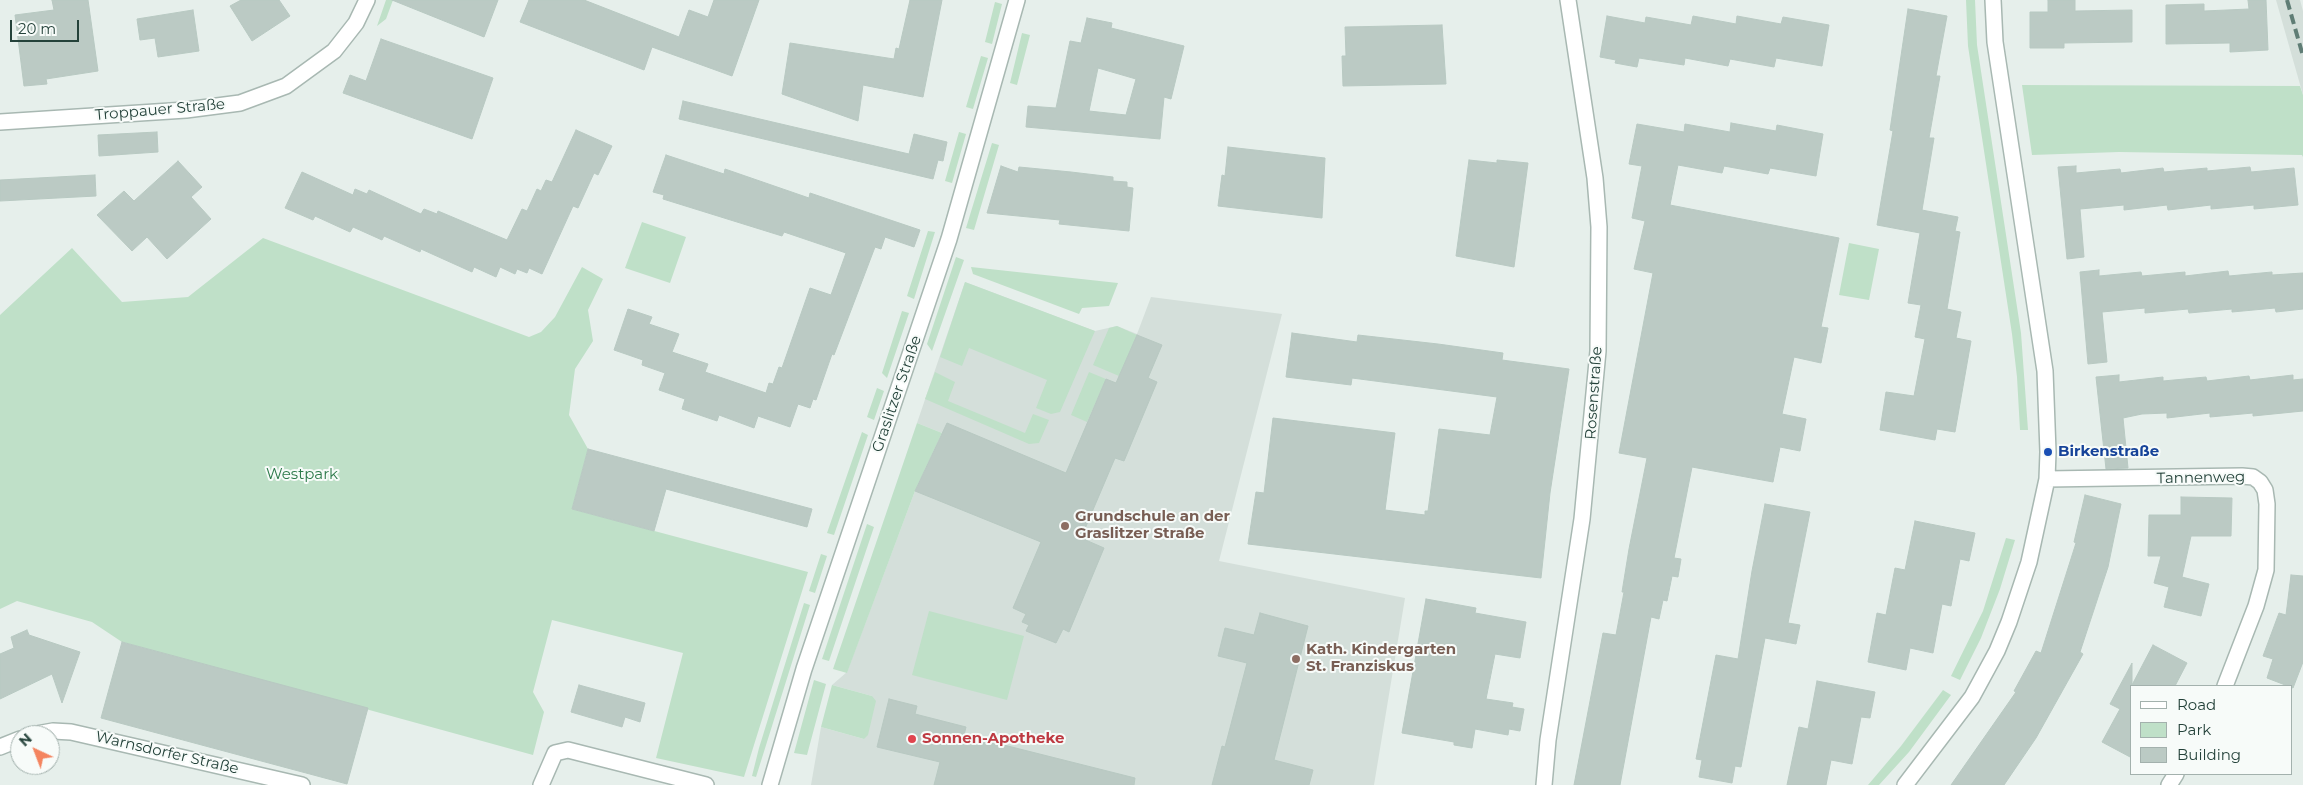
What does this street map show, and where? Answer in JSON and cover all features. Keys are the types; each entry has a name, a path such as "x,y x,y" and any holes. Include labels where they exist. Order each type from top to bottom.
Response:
{"street":[{"name":"Troppauer Straße","path":"0,122 186,110 240,102 286,86 334,51 356,23 367,0"},
{"name":"Graslitzer Straße","path":"770,785 804,669 950,239 1017,0"},
{"name":"Rosenstraße","path":"1544,785 1548,740 1582,518 1598,351 1599,227 1595,178 1568,0"},
{"path":"1905,785 1972,697 1997,651 2012,614 2029,562 2047,479 2048,452 2044,371 1995,42 1993,0"},
{"name":"Tannenweg","path":"2047,479 2242,476 2253,477 2260,482 2265,490 2267,504 2266,570 2256,606 2225,685"},
{"name":"Warnsdorfer Straße","path":"60,731 71,732 302,785"},
{"path":"541,785 555,753 568,750 706,785"}],"shaded area":[{"path":"2276,0 2300,0 2303,11 2303,95"},
{"name":"Grundschule an der Graslitzer Straße","path":"965,282 1095,331 1117,326 1137,334 1151,297 1282,314 1219,561 1405,598 1374,785 811,785 821,727 864,739 872,696 832,685 847,672 915,491 942,433 917,423"}],"green space":[{"path":"386,0 393,0 386,19 377,26"},
{"path":"1966,0 1975,0 1977,45 2021,333 2028,430 2020,430 2012,334 1968,46"},
{"path":"995,2 1002,4 992,44 985,42"},
{"path":"1022,33 1030,35 1017,85 1010,83"},
{"path":"981,56 988,58 973,109 966,107"},
{"path":"2022,85 2300,86 2303,95 2303,157 2302,155 2119,152 2032,155"},
{"path":"959,132 966,134 952,183 945,181"},
{"path":"992,143 999,145 974,230 966,228"},
{"path":"642,222 686,237 670,283 625,268"},
{"path":"928,231 935,232 914,299 907,296"},
{"name":"Westpark","path":"263,238 529,337 541,332 555,317 582,267 603,279 588,310 593,341 575,369 569,415 588,449 572,509 808,572 744,777 656,758 683,653 552,620 533,692 544,712 533,755 122,642 92,622 17,601 0,609 0,315 72,248 122,302 188,297"},
{"path":"1849,243 1879,249 1869,300 1839,295"},
{"path":"956,257 964,260 932,351 927,344"},
{"path":"971,267 1118,283 1109,306 1082,308 1079,314 973,274"},
{"path":"965,282 1095,331 1060,412 1051,414 1036,408 1047,380 969,348 962,366 940,357"},
{"path":"902,311 909,313 887,378 882,373"},
{"path":"1117,326 1137,335 1119,376 1093,365 1109,328"},
{"path":"935,372 955,382 948,401 1025,433 1033,414 1049,420 1039,443 1029,444 925,399"},
{"path":"1089,372 1106,379 1087,422 1071,415"},
{"path":"877,388 884,391 874,420 867,417"},
{"path":"917,423 942,433 915,491 847,673 833,669"},
{"path":"862,432 868,435 834,535 827,533"},
{"path":"867,524 874,527 829,661 822,659"},
{"path":"2006,538 2015,540 2000,589 1981,638 1960,680 1951,676 1983,611"},
{"path":"821,554 827,556 815,593 809,591"},
{"path":"804,603 810,605 756,777 752,776 759,748"},
{"path":"929,611 1024,636 1007,700 912,675"},
{"path":"814,680 826,684 807,755 794,753"},
{"path":"832,685 872,696 876,701 868,735 864,739 821,727"},
{"path":"1943,690 1951,695 1909,752 1879,785 1868,785 1901,746"}],"building":[{"path":"52,0 88,0 98,71 46,79 47,84 24,86 15,15 54,10"},
{"path":"241,0 279,0 290,16 252,41 230,6"},
{"path":"392,0 498,0 484,37"},
{"path":"529,0 584,0 679,37 689,10 708,17 714,0 759,0 732,76 652,47 644,70 520,22"},
{"path":"910,0 942,0 923,97 863,85 858,121 782,94 790,43 894,59 896,48 899,49"},
{"path":"2048,0 2075,0 2075,11 2132,10 2132,42 2064,43 2064,48 2030,48 2030,12 2048,12"},
{"path":"2248,0 2266,0 2268,50 2230,52 2230,43 2166,44 2166,5 2204,4 2204,11 2249,9"},
{"path":"1908,9 1947,16 1936,76 1940,76 1929,138 1934,138 1922,210 1958,217 1955,231 1960,232 1947,309 1961,312 1956,338 1971,341 1955,432 1937,429 1935,440 1880,430 1886,392 1914,396 1925,339 1915,337 1921,305 1908,303 1920,233 1877,225 1893,131 1890,130"},
{"path":"193,10 199,51 158,57 155,38 140,40 137,19"},
{"path":"1607,16 1645,23 1646,17 1691,25 1693,16 1736,24 1737,16 1781,24 1783,17 1829,25 1822,66 1776,58 1774,67 1730,59 1728,66 1685,58 1684,65 1639,58 1637,67 1615,63 1616,60 1600,57"},
{"path":"1087,18 1112,23 1111,28 1184,46 1171,99 1164,97 1160,139 1026,127 1028,106 1056,108 1070,41 1081,43","holes":["1098,68 1136,79 1126,115 1089,111"]},
{"path":"1442,25 1446,84 1343,86 1342,56 1346,56 1345,27"},
{"path":"381,39 493,78 472,139 343,93 350,75 366,81"},
{"path":"683,101 909,154 914,134 947,142 943,161 938,160 933,179 679,119"},
{"path":"1731,123 1776,131 1777,125 1823,134 1816,176 1770,168 1768,174 1724,166 1722,173 1678,165 1670,205 1839,238 1821,327 1828,328 1821,363 1794,357 1782,414 1806,419 1800,451 1780,447 1773,482 1692,467 1674,558 1681,559 1678,577 1672,576 1667,601 1663,600 1659,619 1651,617 1620,785 1574,785 1603,633 1616,635 1629,549 1647,458 1619,453 1653,273 1634,269 1645,221 1632,218 1642,166 1629,164 1637,124 1684,132 1685,124 1730,132"},
{"path":"576,130 612,146 598,175 594,173 578,208 573,206 542,274 529,268 527,273 517,269 515,274 500,267 496,277 474,267 472,272 421,249 420,252 384,236 382,240 353,227 350,232 315,216 313,220 285,208 302,172 353,195 355,189 367,194 369,190 421,214 424,209 437,214 438,211 507,240 522,209 527,211 537,189 541,191 546,180 552,182"},
{"path":"157,132 158,152 99,156 98,135"},
{"path":"1228,147 1325,158 1322,218 1218,206 1222,175 1225,176"},
{"path":"666,155 724,174 725,169 809,198 810,193 920,230 914,247 885,237 881,249 875,247 834,355 832,354 816,400 813,399 810,408 798,404 790,427 758,416 754,428 719,415 717,421 682,409 685,399 659,390 665,373 642,365 643,360 614,350 628,309 652,317 649,324 679,334 672,352 708,364 705,372 766,393 769,383 773,384 779,367 782,368 810,288 831,295 846,253 784,232 782,236 663,199 664,195 653,192"},
{"path":"1469,160 1497,163 1497,160 1528,163 1514,267 1456,256"},
{"path":"178,161 202,187 191,197 211,219 167,259 147,237 132,251 97,215 124,191 134,201"},
{"path":"1001,166 1018,172 1019,167 1113,177 1113,181 1127,182 1127,187 1133,188 1129,231 1059,224 1060,220 987,213"},
{"path":"2076,166 2076,173 2120,169 2121,173 2163,168 2164,172 2207,168 2207,171 2250,167 2251,172 2294,168 2298,205 2254,209 2254,205 2211,209 2211,205 2168,210 2167,205 2124,210 2124,205 2080,209 2084,257 2067,259 2058,167"},
{"path":"95,175 96,196 0,201 0,180"},
{"path":"2099,270 2099,276 2141,272 2142,276 2185,272 2185,276 2228,271 2229,276 2272,272 2272,275 2303,273 2303,309 2276,312 2275,308 2232,312 2232,309 2189,313 2188,309 2145,313 2145,308 2102,312 2107,362 2088,364 2080,272"},
{"path":"1292,333 1357,342 1358,335 1438,344 1503,353 1502,360 1569,369 1550,493 1541,578 1248,544 1256,492 1264,493 1273,418 1395,433 1385,510 1425,515 1425,511 1428,511 1439,429 1490,435 1497,397 1352,378 1351,385 1286,377"},
{"path":"1137,335 1162,345 1148,378 1157,382 1124,461 1115,458 1081,538 1104,548 1069,632 1063,629 1056,643 1026,631 1029,625 1022,622 1026,614 1013,608 1041,542 915,491 947,423 1066,473 1106,379 1116,383"},
{"path":"2119,375 2119,382 2163,377 2163,381 2206,377 2207,381 2249,376 2250,380 2293,375 2293,380 2303,379 2303,411 2253,416 2253,413 2210,417 2210,413 2167,418 2167,413 2142,414 2123,418 2128,468 2106,469 2096,377"},
{"path":"588,449 812,509 807,527 666,489 654,531 572,509"},
{"path":"2085,495 2121,504 2108,567 2080,652 2083,654 2036,738 2004,785 1951,785 2016,692 2014,691 2036,651 2041,653 2076,543 2074,542"},
{"path":"2181,497 2232,498 2231,536 2191,536 2182,577 2209,584 2201,616 2164,607 2169,587 2154,583 2161,556 2148,556 2149,515 2181,515"},
{"path":"1765,504 1810,512 1788,623 1800,625 1796,644 1765,638 1741,767 1735,766 1732,783 1699,777 1702,760 1696,759 1716,655 1738,659"},
{"path":"1915,521 1975,533 1969,561 1960,559 1951,606 1942,604 1933,653 1910,648 1906,670 1868,662 1877,613 1886,615 1895,568 1905,570"},
{"path":"2291,575 2303,576 2303,662 2293,688 2293,685 2285,685 2267,678 2273,659 2263,656 2279,613 2286,615"},
{"path":"1426,599 1476,608 1475,613 1526,622 1520,658 1495,654 1486,699 1513,703 1512,707 1524,709 1520,731 1509,729 1508,735 1475,729 1472,748 1454,745 1454,742 1402,733"},
{"path":"1260,613 1308,626 1274,760 1313,770 1309,785 1212,785 1222,746 1225,747 1247,663 1218,656 1225,628 1254,635"},
{"path":"27,630 29,635 80,652 62,703 52,674 0,699 0,654 14,648 11,637"},
{"path":"122,642 368,708 347,784 101,718"},
{"path":"2153,645 2187,663 2176,685 2132,685"},
{"path":"2132,663 2132,685 2130,685 2130,757 2102,742 2120,709 2110,704"},
{"path":"1817,681 1875,692 1870,718 1861,717 1852,764 1831,760 1826,785 1787,785 1799,727 1808,729"},
{"path":"579,685 645,703 640,722 625,717 622,727 571,712"},
{"path":"889,699 917,706 915,714 966,727 964,735 1135,778 1134,785 934,785 940,762 877,747"}],"railway":[{"path":"2287,0 2303,56"}],"place":[{"name":"Birkenstraße","path":"2048,452"},
{"name":"Grundschule an der Graslitzer Straße","path":"1065,526"},
{"name":"Kath. Kindergarten St. Franziskus","path":"1296,659"},
{"name":"Sonnen-Apotheke","path":"912,739"}]}
